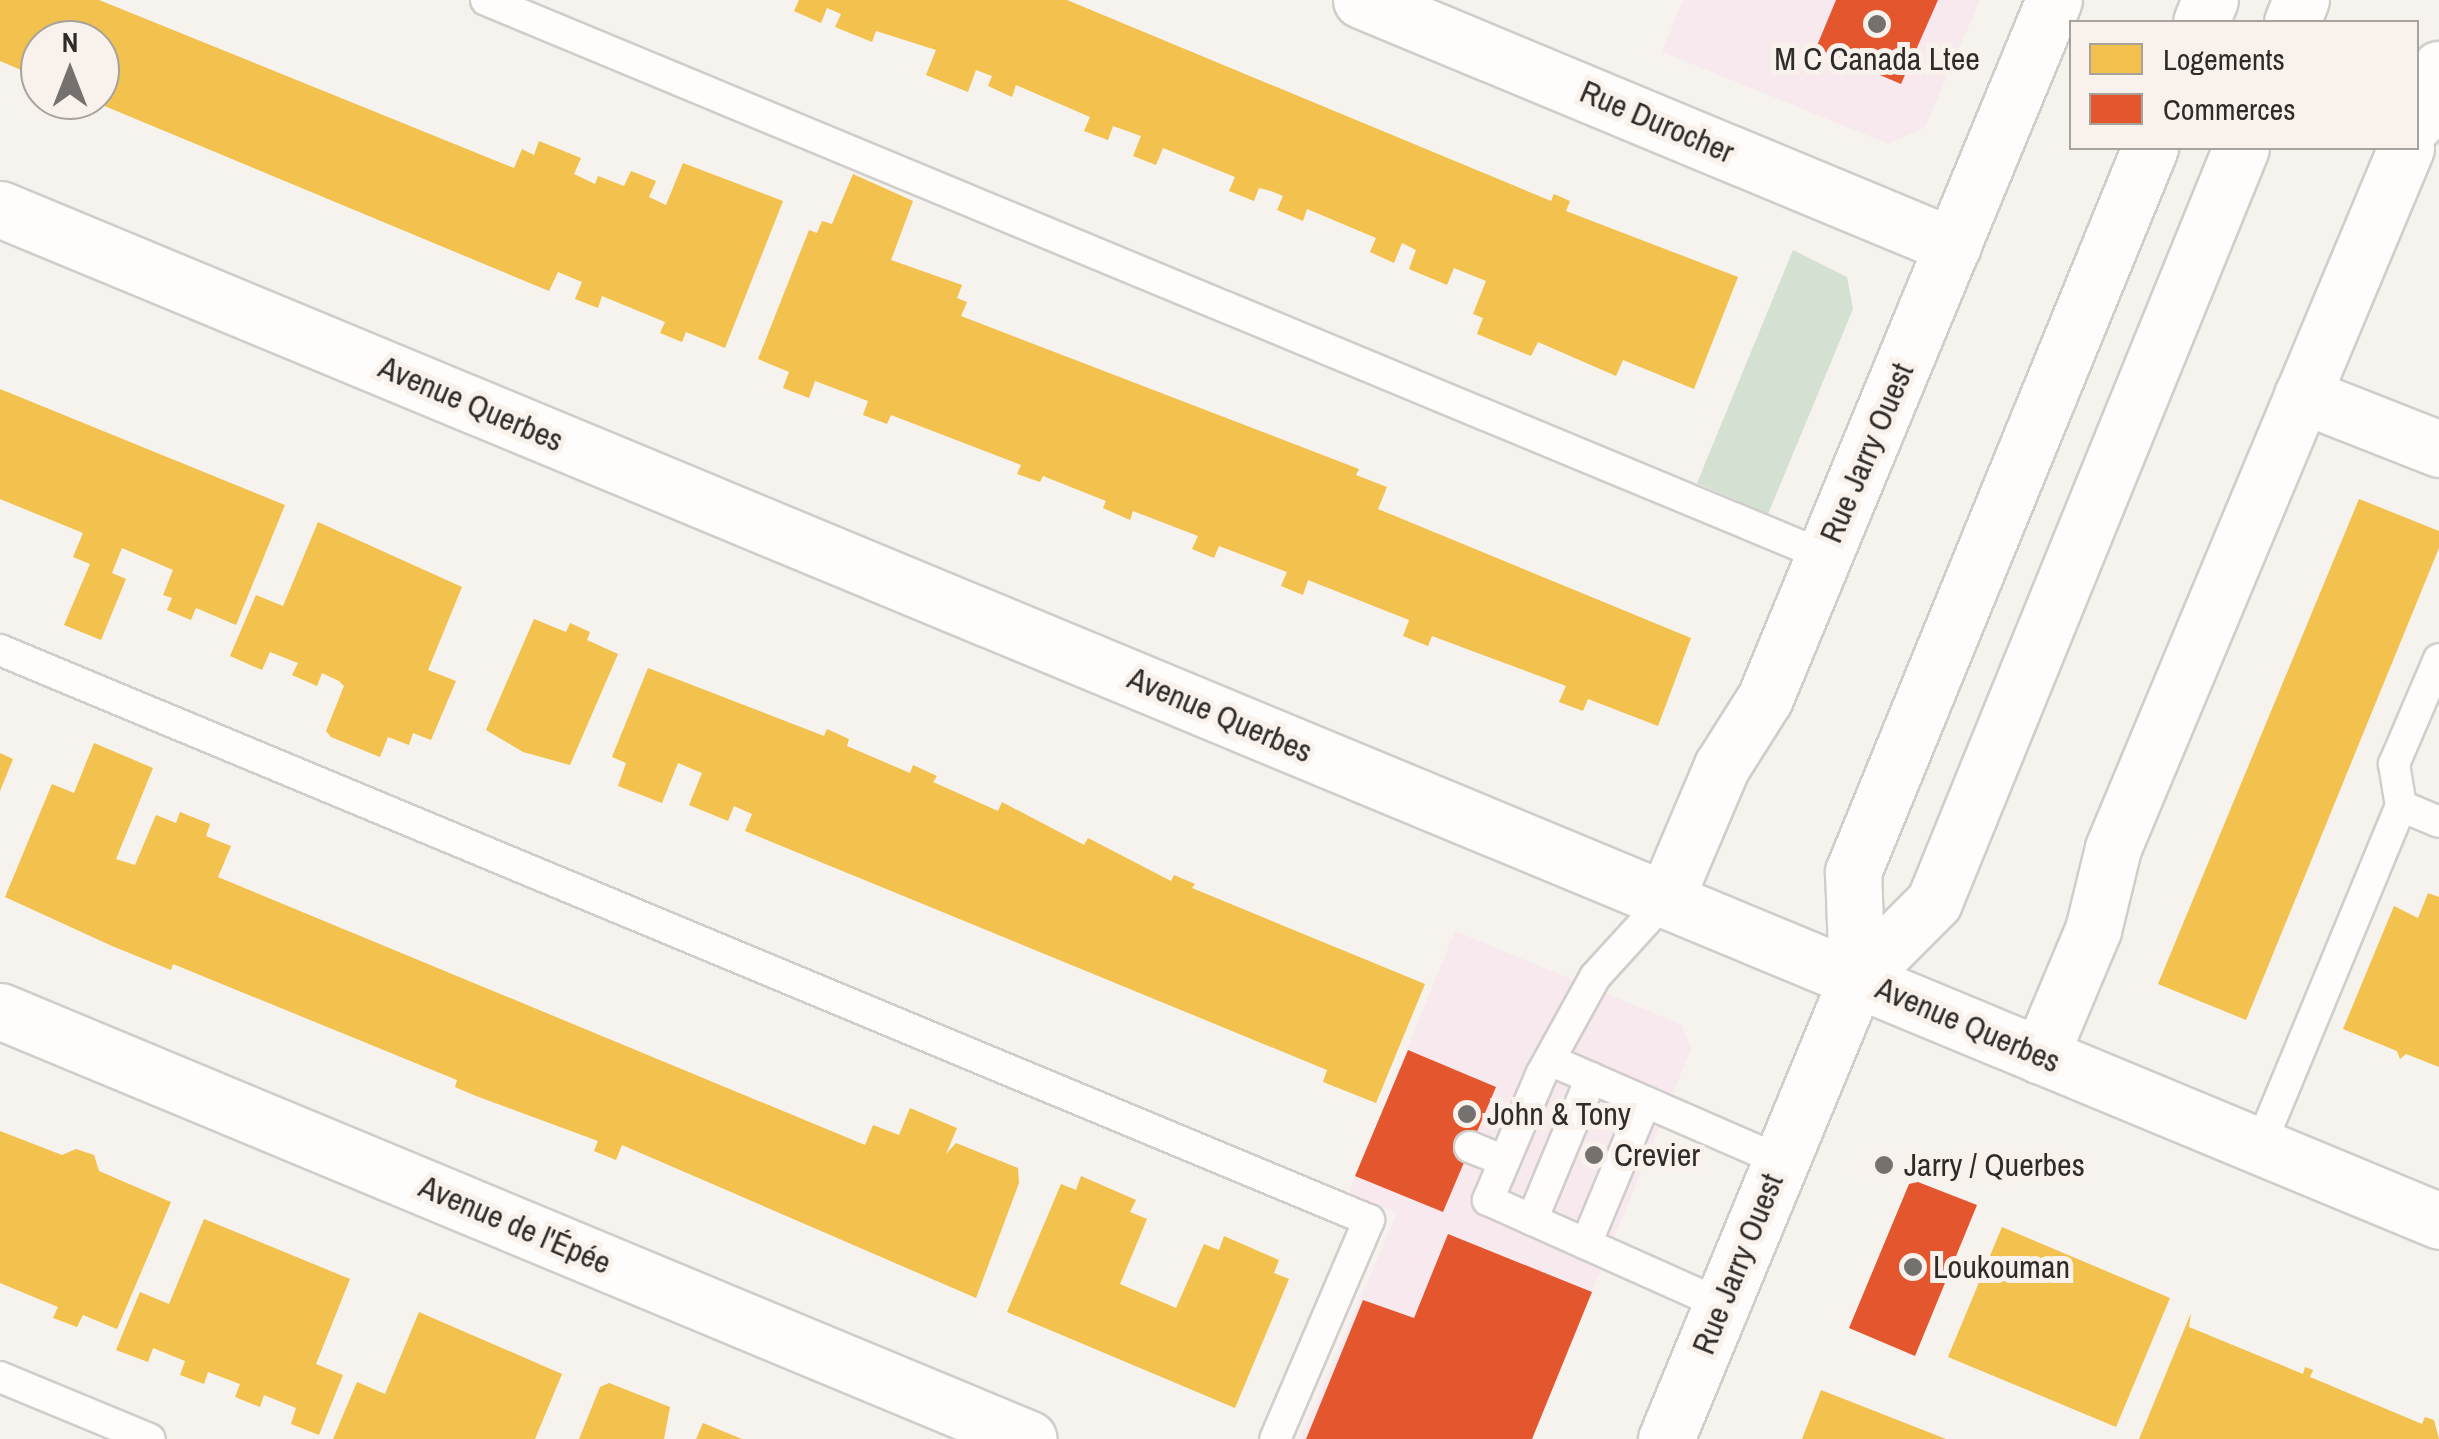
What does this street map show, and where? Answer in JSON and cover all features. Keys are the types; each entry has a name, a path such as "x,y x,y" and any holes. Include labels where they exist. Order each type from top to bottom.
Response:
{"street":[{"name":"Rue Durocher","path":"1361,0 1953,246"},
{"name":"Rue Jarry Ouest","path":"1666,900 1722,766 1766,698 2054,0"},
{"path":"2419,115 2439,69"},
{"name":"Rue Jarry Ouest","path":"1856,979 1853,872 2149,150"},
{"name":"Rue Jarry Ouest","path":"1666,1439 1856,979 1934,902 2240,150"},
{"path":"2040,1056 2093,930 2113,848 2405,150"},
{"name":"Avenue Querbes","path":"0,209 2439,1221"},
{"path":"2302,394 2439,449"},
{"name":"Avenue de l'Épée","path":"0,1011 1029,1439"}],"lane":[{"path":"486,0 1824,556"},
{"path":"0,650 1369,1220 1274,1439"},
{"path":"2260,1146 2401,806 2394,764 2439,659"},
{"path":"2401,806 2439,822"},
{"path":"1666,900 1595,977 1488,1200 1722,1304"},
{"path":"1552,1061 1780,1161"},
{"path":"1532,1220 1591,1078"},
{"path":"1586,1244 1645,1102"},
{"path":"1470,1148 1504,1161"},
{"path":"0,1377 150,1439"}],"shaded area":[{"path":"1683,0 1980,0 1925,127 1889,144 1662,52"},
{"path":"1455,931 1682,1025 1691,1049 1532,1439 1300,1439 1397,1213 1349,1193"}],"green space":[{"path":"1793,250 1847,277 1853,309 1768,514 1697,483"}],"building: Logements":[{"path":"0,0 99,0 514,168 522,149 534,155 539,141 581,158 574,174 595,184 598,176 624,186 631,171 656,181 649,197 666,205 683,163 783,201 725,348 686,332 682,342 660,333 665,322 602,296 598,308 575,299 582,282 558,272 549,291 120,112 120,20 20,20 20,70 0,61"},
{"path":"799,0 1067,0 1551,201 1554,194 1570,201 1566,211 1738,277 1694,389 1623,360 1616,376 1538,342 1531,356 1477,334 1483,318 1473,314 1486,281 1454,268 1447,285 1409,269 1416,250 1402,243 1394,263 1370,252 1376,238 1307,209 1303,221 1277,210 1283,196 1271,191 1259,188 1254,201 1229,191 1235,177 1163,148 1156,165 1133,156 1141,136 1113,126 1108,140 1084,131 1090,117 1016,85 1012,97 988,86 992,76 976,70 968,92 926,75 936,50 876,31 872,42 835,27 841,14 827,8 821,23 794,11"},
{"path":"853,174 913,201 891,260 962,285 957,298 967,302 961,316 1359,469 1356,475 1387,487 1378,509 1691,638 1658,726 1588,699 1583,711 1559,702 1566,686 1432,636 1428,646 1403,636 1409,620 1308,580 1303,595 1281,586 1287,572 1219,546 1214,558 1192,549 1198,536 1133,511 1130,520 1103,508 1106,501 1043,476 1040,482 1017,474 1021,465 891,415 887,424 863,415 868,401 815,381 809,398 783,388 789,372 758,359 809,230 817,233 822,221 832,224"},
{"path":"0,389 285,505 236,625 196,608 191,620 167,610 172,598 163,595 173,570 122,548 112,573 126,579 101,640 64,625 90,564 73,557 83,533 0,499"},
{"path":"2359,499 2439,531 2439,548 2246,1020 2158,984"},
{"path":"318,522 462,587 428,670 456,681 431,740 413,733 409,745 388,737 380,757 331,737 326,731 344,686 339,681 322,673 317,686 292,675 298,663 270,652 262,670 230,656 256,595 283,606"},
{"path":"534,619 566,632 570,623 590,632 587,640 618,654 570,765 523,752 486,730"},
{"path":"648,668 824,736 827,729 849,739 847,746 910,773 913,765 937,776 933,782 998,811 1002,802 1084,845 1088,838 1171,881 1174,875 1195,884 1192,888 1425,984 1376,1103 1323,1082 1327,1070 745,831 752,814 734,806 728,821 689,805 702,773 678,763 662,803 618,786 626,763 612,757"},
{"path":"94,743 153,768 116,859 135,865 156,815 176,823 180,812 210,824 206,836 231,846 218,877 865,1145 873,1125 899,1135 910,1108 957,1128 946,1154 956,1143 1018,1168 1019,1183 976,1298 622,1145 616,1160 594,1151 598,1141 455,1087 457,1080 173,964 171,970 5,897 52,784 74,793"},
{"path":"0,753 13,759 0,791"},
{"path":"2428,893 2439,897 2439,1067 2406,1054 2400,1059 2397,1051 2343,1029 2394,906 2418,918"},
{"path":"0,1131 62,1155 76,1149 94,1155 99,1171 171,1202 117,1329 83,1315 77,1327 53,1318 58,1307 0,1283"},
{"path":"1081,1176 1136,1200 1130,1212 1147,1219 1120,1284 1176,1308 1204,1244 1219,1250 1224,1236 1279,1260 1274,1273 1289,1279 1235,1408 1007,1312 1061,1184 1076,1190"},
{"path":"204,1219 350,1279 316,1364 343,1375 319,1435 291,1424 296,1408 264,1395 260,1407 235,1397 240,1384 208,1372 204,1384 180,1375 185,1361 153,1348 148,1362 116,1350 140,1292 169,1304"},
{"path":"2002,1227 2170,1298 2116,1427 1948,1357"},
{"path":"419,1312 562,1374 535,1439 333,1439 357,1382 385,1394"},
{"path":"2191,1313 2189,1327 2303,1374 2305,1367 2313,1370 2310,1377 2422,1424 2425,1417 2434,1420 2439,1439 2139,1439"},
{"path":"609,1383 670,1407 664,1439 579,1439 600,1387"},
{"path":"1821,1390 1946,1439 1802,1439"},
{"path":"703,1423 742,1439 696,1439"}],"building: Commerces":[{"name":"M C Canada Ltee","path":"1836,0 1938,0 1901,84 1816,48"},
{"path":"1408,1050 1496,1087 1443,1212 1355,1176"},
{"name":"Loukouman","path":"1918,1182 1977,1205 1915,1356 1849,1328 1909,1184"},
{"path":"1448,1234 1592,1292 1532,1439 1306,1439 1363,1300 1414,1318"}],"place":[{"name":"M C Canada Ltee","path":"1877,24"},
{"name":"John & Tony","path":"1467,1114"},
{"name":"Crevier","path":"1594,1155"},
{"name":"Jarry / Querbes","path":"1884,1165"},
{"name":"Loukouman","path":"1913,1267"}]}
